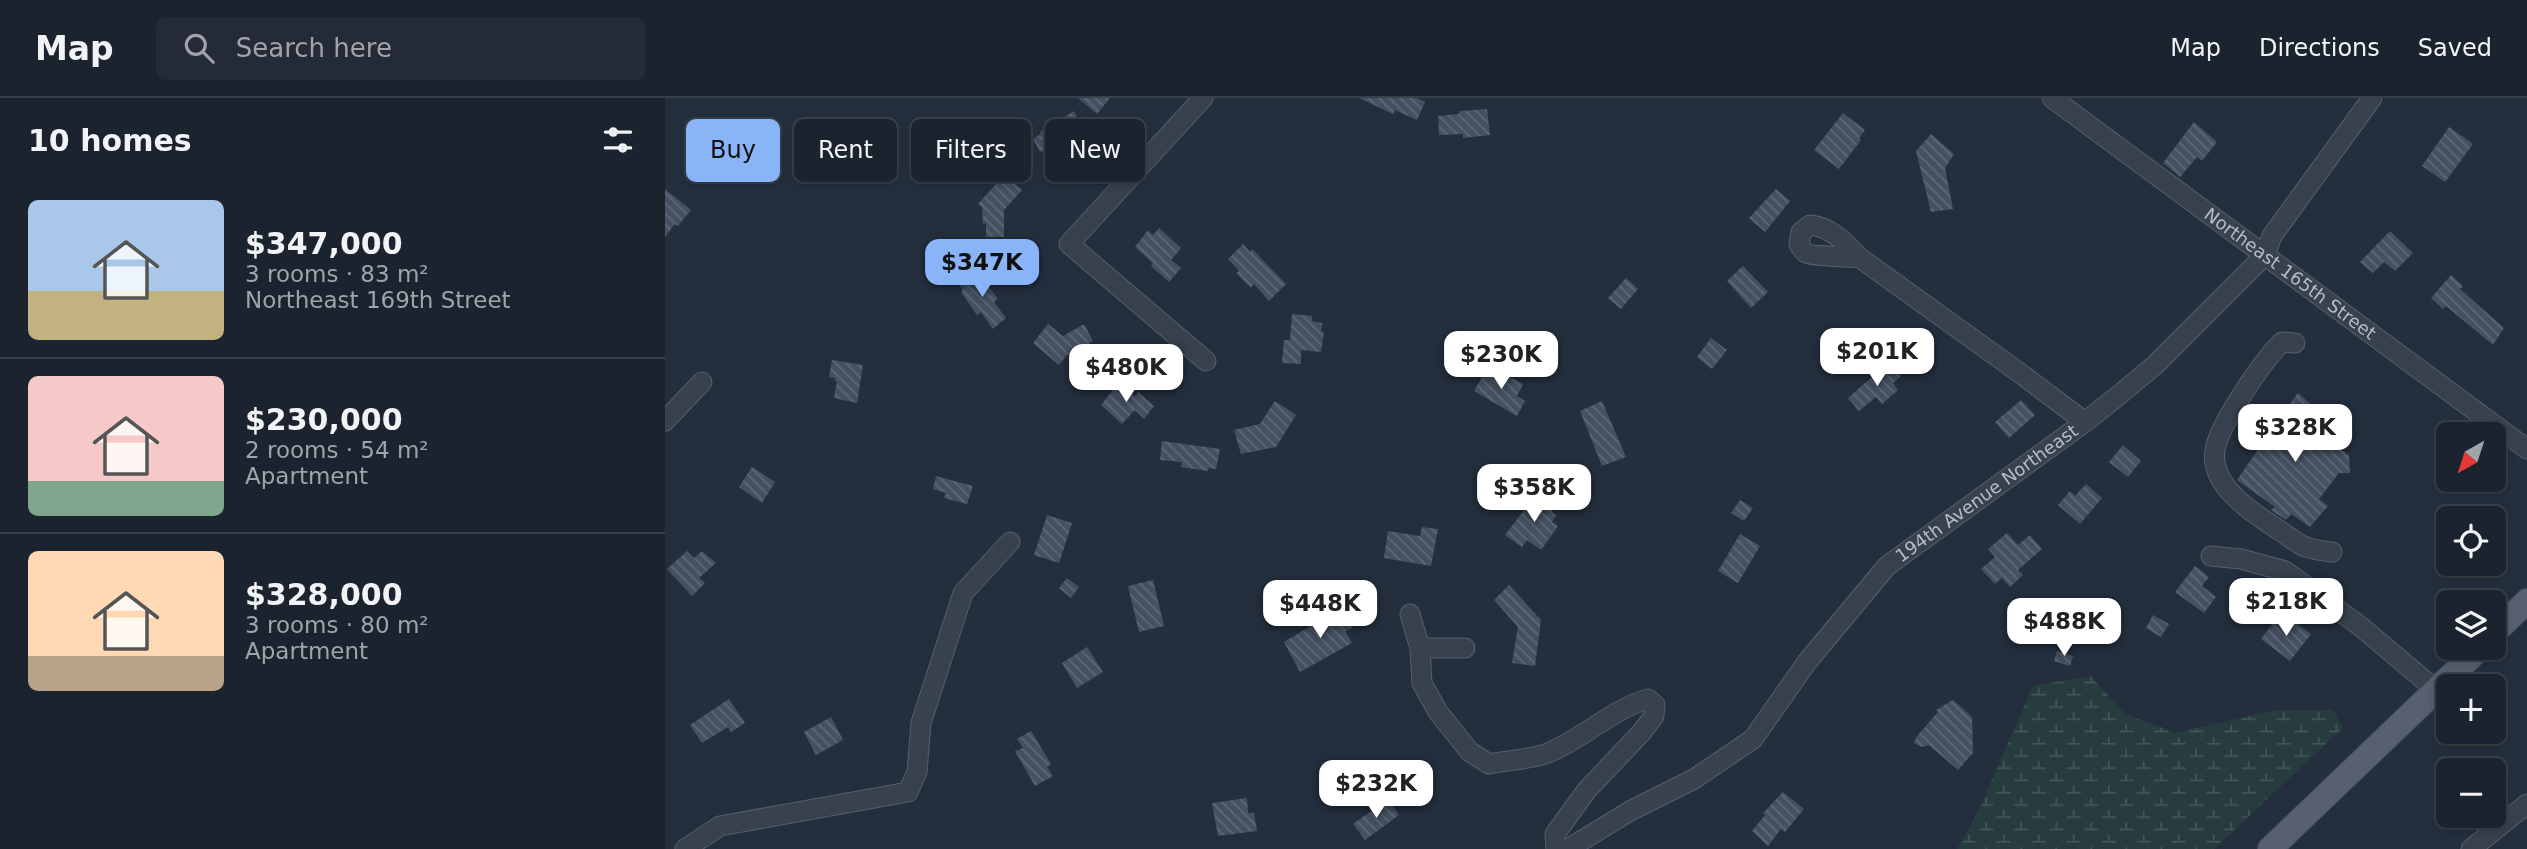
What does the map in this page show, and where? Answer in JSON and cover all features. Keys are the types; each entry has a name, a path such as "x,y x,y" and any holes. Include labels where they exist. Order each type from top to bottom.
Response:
{"main road":[{"path":"2506,622 2527,601"},
{"path":"2453,674 2467,660"},
{"path":"2270,849 2436,690"}],"street":[{"path":"1203,98 1069,244 1206,360"},
{"name":"Northeast 165th Street","path":"2052,98 2527,449"},
{"name":"194th Avenue Northeast","path":"1568,849 1630,811 1694,779 1753,739 1807,662 1887,566 2085,422 2155,365 2265,255 2271,236 2372,98"},
{"path":"1860,258 2085,422"},
{"path":"2295,343 2282,342 2266,358 2228,418 2214,451 2219,475 2232,495 2305,547 2332,552"},
{"path":"665,421 702,382"},
{"path":"685,849 720,826 908,792 917,772 921,723 963,593 1010,542"},
{"path":"2211,556 2241,559 2285,571 2360,626 2436,690"},
{"path":"1410,614 1420,648 1422,683 1439,712 1470,752 1489,764 1546,754 1633,703 1649,699 1654,705 1654,716 1641,733 1587,790 1555,834 1556,849"},
{"path":"1420,648 1465,648"},
{"path":"2471,849 2527,804"}],"green space":[{"path":"2091,676 2125,714 2176,733 2276,710 2333,710 2343,728 2214,849 1957,849 1977,814 2033,686"}],"building":[{"path":"1078,98 1110,98 1097,114"},
{"path":"1359,98 1417,98 1425,102 1417,120 1395,110 1393,114"},
{"path":"1487,109 1490,135 1463,138 1463,134 1439,135 1438,116"},
{"path":"1074,111 1078,119 1061,119"},
{"path":"1843,113 1865,130 1859,138 1861,140 1839,169 1814,150"},
{"path":"2194,122 2217,142 2202,161 2197,157 2180,177 2163,163"},
{"path":"2449,127 2473,144 2445,182 2422,166"},
{"path":"1045,129 1045,150 1040,152 1033,139 1041,134"},
{"path":"1931,134 1954,154 1945,168 1953,209 1931,212 1916,151"},
{"path":"998,182 1012,182 1022,190 1004,210 1004,237 986,237 986,223 983,224 982,207 978,204"},
{"path":"665,189 691,210 665,237"},
{"path":"1776,189 1790,201 1765,232 1749,218"},
{"path":"1159,228 1181,248 1171,260 1181,268 1169,282 1135,247 1148,230 1153,235"},
{"path":"2390,231 2413,253 2395,271 2384,262 2373,273 2360,262"},
{"path":"1243,244 1250,252 1252,249 1286,284 1269,301 1254,284 1251,288 1236,273 1239,271 1228,259"},
{"path":"1743,266 1768,292 1751,308 1727,281"},
{"path":"976,269 998,299 994,302 1006,318 993,329 981,312 977,315 961,292 963,290 959,284"},
{"path":"2451,275 2463,286 2460,289 2504,328 2493,345 2446,306 2443,309 2431,298"},
{"path":"1626,278 1638,289 1621,309 1608,298"},
{"path":"1292,314 1312,316 1312,321 1322,323 1321,332 1324,332 1321,352 1301,350 1301,364 1282,363 1284,340 1290,340"},
{"path":"1048,324 1063,336 1084,324 1093,341 1072,357 1068,354 1059,365 1033,343"},
{"path":"1711,338 1727,350 1712,369 1697,357"},
{"path":"832,360 863,365 857,403 834,398 837,381 829,377"},
{"path":"1889,362 1901,376 1893,383 1898,390 1882,404 1876,397 1859,411 1848,398"},
{"path":"1486,370 1495,374 1497,370 1523,384 1517,396 1525,401 1517,416 1474,391"},
{"path":"1119,382 1135,396 1138,392 1154,406 1144,419 1135,410 1122,424 1101,405"},
{"path":"2298,393 2326,417 2316,431 2349,455 2350,473 2339,473 2319,499 2328,506 2310,527 2291,514 2286,520 2271,510 2275,507 2237,480 2267,436 2261,432 2269,422 2274,425"},
{"path":"2021,400 2035,415 2009,438 1995,422"},
{"path":"1275,401 1296,415 1276,447 1241,454 1234,430 1260,424"},
{"path":"1602,401 1626,457 1602,466 1580,411"},
{"path":"1162,441 1220,449 1216,469 1208,468 1208,471 1181,467 1182,462 1160,460"},
{"path":"2123,445 2141,461 2128,477 2109,462"},
{"path":"752,467 775,482 762,503 739,487"},
{"path":"936,476 973,486 967,504 944,498 946,493 933,489"},
{"path":"2086,484 2102,498 2080,524 2058,505 2070,491 2075,496"},
{"path":"1537,493 1556,506 1552,512 1556,515 1552,522 1558,526 1541,550 1527,540 1522,547 1505,535"},
{"path":"1740,500 1753,508 1744,521 1731,513"},
{"path":"1047,515 1072,523 1059,563 1034,555"},
{"path":"1422,527 1438,529 1431,566 1384,558 1388,531 1420,536"},
{"path":"2007,533 2018,545 2030,535 2042,549 2018,570 2023,575 2010,587 2002,578 1995,584 1981,569 1995,557 1988,549"},
{"path":"1740,534 1760,546 1738,583 1718,571"},
{"path":"687,551 694,558 702,551 716,563 699,578 705,583 692,596 667,569"},
{"path":"2195,566 2209,577 2202,586 2216,597 2204,613 2175,592"},
{"path":"1067,578 1079,587 1071,598 1059,588"},
{"path":"1153,580 1164,626 1139,632 1128,586"},
{"path":"1509,585 1541,620 1535,666 1512,663 1518,627 1494,600"},
{"path":"1341,608 1352,628 1345,631 1352,643 1300,672 1284,642"},
{"path":"2153,615 2169,624 2161,637 2146,628"},
{"path":"2277,618 2289,628 2294,621 2311,634 2290,661 2261,639"},
{"path":"1087,647 1103,672 1077,688 1062,663"},
{"path":"2057,651 2073,656 2070,666 2054,661"},
{"path":"729,699 745,723 731,732 728,727 702,743 690,725"},
{"path":"1953,700 1972,717 1973,753 1958,770 1929,745 1922,747 1914,743 1938,712 1936,710"},
{"path":"831,717 843,740 816,755 804,732"},
{"path":"1031,731 1051,764 1047,767 1053,776 1035,786 1015,751 1023,748 1017,739"},
{"path":"1783,792 1804,809 1785,832 1781,829 1768,846 1752,831 1765,815 1763,813"},
{"path":"1247,798 1248,813 1254,813 1257,831 1218,836 1212,803"},
{"path":"1388,799 1399,815 1365,840 1353,824"}]}
